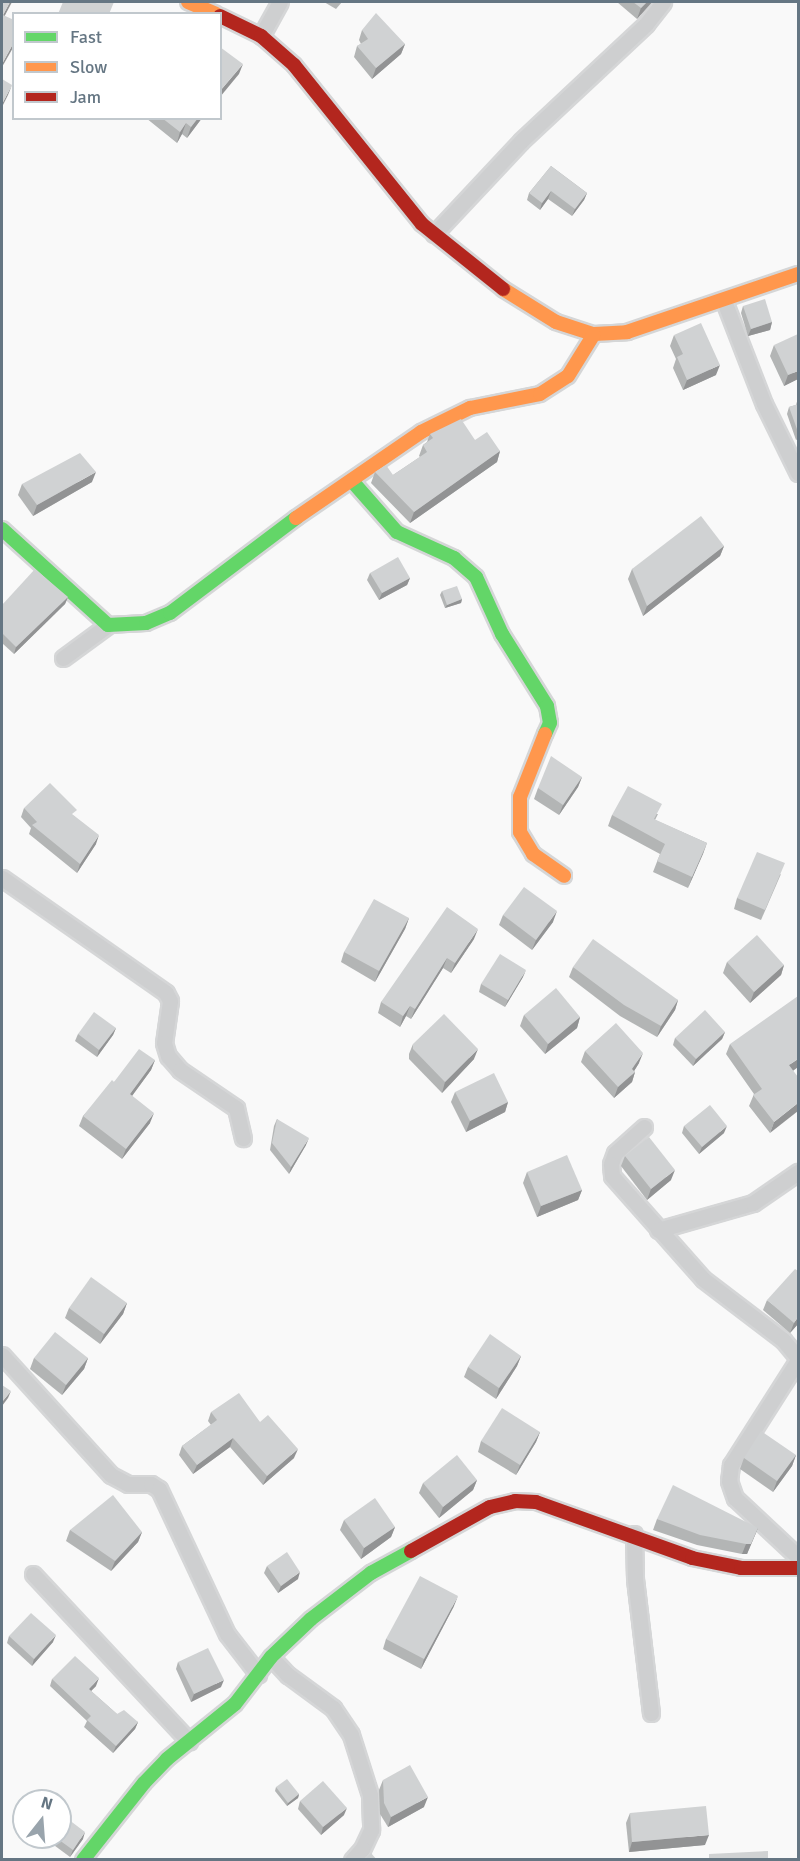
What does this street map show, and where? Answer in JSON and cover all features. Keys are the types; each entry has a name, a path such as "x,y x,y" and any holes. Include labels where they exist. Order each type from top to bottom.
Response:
{"street":[{"path":"188,2 211,12"},
{"path":"261,36 280,2"},
{"path":"434,234 521,141 646,24 663,2"},
{"path":"222,17 261,36 294,65 434,234 493,283 556,322 594,334 627,332 798,274"},
{"path":"724,301 764,404 798,473"},
{"path":"63,658 108,625 146,623 170,613 263,541 421,432 470,408 540,394 568,376 594,334"},
{"path":"352,481 397,532 454,558 476,577 502,634 547,705 550,723 519,797 520,832 533,854 564,876"},
{"path":"2,529 108,625"},
{"path":"2,878 166,993 170,1001 164,1043 168,1056 180,1070 236,1108 243,1138"},
{"path":"644,1127 615,1153 612,1176 703,1279 783,1340 798,1359 731,1465 729,1481 735,1498 798,1557"},
{"path":"658,1230 753,1203 798,1172"},
{"path":"2,1354 111,1475 128,1484 151,1484 159,1489 227,1634 258,1674"},
{"path":"83,1860 144,1783 189,1741 235,1704 271,1657 311,1619 371,1573 490,1507 515,1501 536,1502 634,1534 692,1558 721,1564 798,1568"},
{"path":"634,1534 635,1579 651,1713"},
{"path":"33,1574 189,1741"},
{"path":"271,1657 288,1675 333,1708 351,1735 370,1795 371,1830 362,1850 352,1860"}],"building":[{"path":"2,2 10,2 3,15 12,19 12,46 2,64"},
{"path":"63,2 114,2 110,12 59,12"},
{"path":"633,2 647,2 641,8"},
{"path":"376,13 405,44 376,68 357,46 368,39 362,30"},
{"path":"222,48 243,64 222,89"},
{"path":"2,79 12,85 2,104"},
{"path":"165,120 196,120 191,127 186,123 180,132"},
{"path":"551,166 587,193 575,209 551,191 542,203 529,193"},
{"path":"765,299 772,322 751,329 743,306"},
{"path":"701,323 720,365 687,380 677,357 683,354 674,335"},
{"path":"798,334 798,371 788,375 774,345"},
{"path":"798,404 798,432 789,407"},
{"path":"461,419 475,440 487,432 500,451 414,512 375,472 386,465 393,475 427,452 423,445 433,438 430,434"},
{"path":"80,453 96,472 37,505 22,484"},
{"path":"701,516 724,546 647,606 632,569"},
{"path":"398,557 410,578 382,593 370,573"},
{"path":"35,569 68,597 16,647 2,633 2,605"},
{"path":"457,586 462,599 447,605 442,591"},
{"path":"551,756 582,777 563,805 538,788"},
{"path":"50,783 77,810 72,814 99,835 80,864 32,825 37,822 24,808"},
{"path":"628,786 662,804 654,819 707,843 692,877 657,861 665,844 612,815"},
{"path":"757,852 785,863 765,910 737,898"},
{"path":"524,887 557,911 536,940 503,915"},
{"path":"374,899 409,918 379,971 344,952"},
{"path":"447,907 478,929 455,963 447,958 415,1009 410,1006 403,1016 381,1002"},
{"path":"757,935 784,965 754,992 727,962"},
{"path":"593,939 678,1000 661,1026 624,1005 573,967"},
{"path":"500,954 526,970 508,1000 481,984"},
{"path":"556,988 580,1017 548,1044 524,1015"},
{"path":"798,996 798,1059 789,1065 798,1077 798,1103 774,1122 753,1095 762,1089 730,1044"},
{"path":"705,1010 725,1032 696,1059 675,1038"},
{"path":"94,1012 116,1028 99,1050 78,1034"},
{"path":"444,1014 478,1049 445,1082 413,1049 413,1044"},
{"path":"616,1023 643,1053 632,1069 635,1072 618,1087 585,1051"},
{"path":"139,1049 155,1060 130,1094 154,1113 126,1149 83,1116 112,1080 114,1082"},
{"path":"494,1073 508,1102 470,1121 455,1092"},
{"path":"710,1105 727,1126 702,1147 684,1126"},
{"path":"277,1119 309,1138 291,1167 272,1143"},
{"path":"649,1137 675,1170 651,1189 625,1156"},
{"path":"567,1155 582,1190 541,1206 527,1172"},
{"path":"795,1269 798,1271 798,1317 794,1323 767,1300"},
{"path":"91,1277 127,1303 104,1334 69,1308"},
{"path":"55,1332 88,1358 66,1385 34,1358"},
{"path":"490,1334 521,1356 499,1388 468,1367"},
{"path":"2,1385 11,1391 2,1402"},
{"path":"239,1393 260,1422 268,1415 298,1449 267,1476 233,1438 197,1465 182,1446 217,1420 211,1412"},
{"path":"502,1408 540,1432 520,1465 481,1441"},
{"path":"761,1431 796,1455 777,1481 744,1458"},
{"path":"457,1455 477,1480 443,1507 423,1483"},
{"path":"673,1485 758,1528 751,1544 700,1535 657,1519"},
{"path":"113,1495 142,1532 115,1561 70,1530"},
{"path":"375,1498 395,1527 364,1548 344,1520"},
{"path":"287,1552 300,1572 281,1586 267,1566"},
{"path":"420,1576 458,1596 424,1659 386,1639"},
{"path":"31,1613 56,1635 34,1659 9,1636"},
{"path":"208,1648 224,1680 194,1694 178,1662"},
{"path":"75,1656 99,1678 89,1689 117,1714 124,1710 138,1722 116,1746 87,1720 91,1716 52,1679"},
{"path":"410,1765 428,1797 391,1817 384,1803 383,1780"},
{"path":"287,1779 299,1794 288,1803 276,1787"},
{"path":"323,1781 347,1808 323,1827 300,1801"},
{"path":"706,1806 709,1835 632,1842 630,1813"},
{"path":"72,1822 85,1832 72,1849"},
{"path":"768,1851 768,1860 709,1860 709,1854"},
{"path":"371,1853 377,1860 364,1860"}],"traffic: fast":[{"path":"352,481 397,532 454,558 476,577 502,634 547,706 550,723 545,734"},
{"path":"2,529 108,625 146,623 170,613 296,518"},
{"path":"83,1860 144,1783 167,1759 235,1704 271,1657 311,1619 371,1573 411,1551"}],"traffic: slow":[{"path":"188,2 211,12"},
{"path":"503,289 556,322 594,334 627,332 798,274"},
{"path":"296,518 421,432 470,408 540,394 568,376 594,334"},
{"path":"545,734 520,797 520,832 533,854 564,876"}],"traffic: jam":[{"path":"222,17 261,36 294,65 422,224 503,289"},
{"path":"411,1551 490,1507 515,1501 536,1502 692,1558 741,1568 798,1568"}]}
